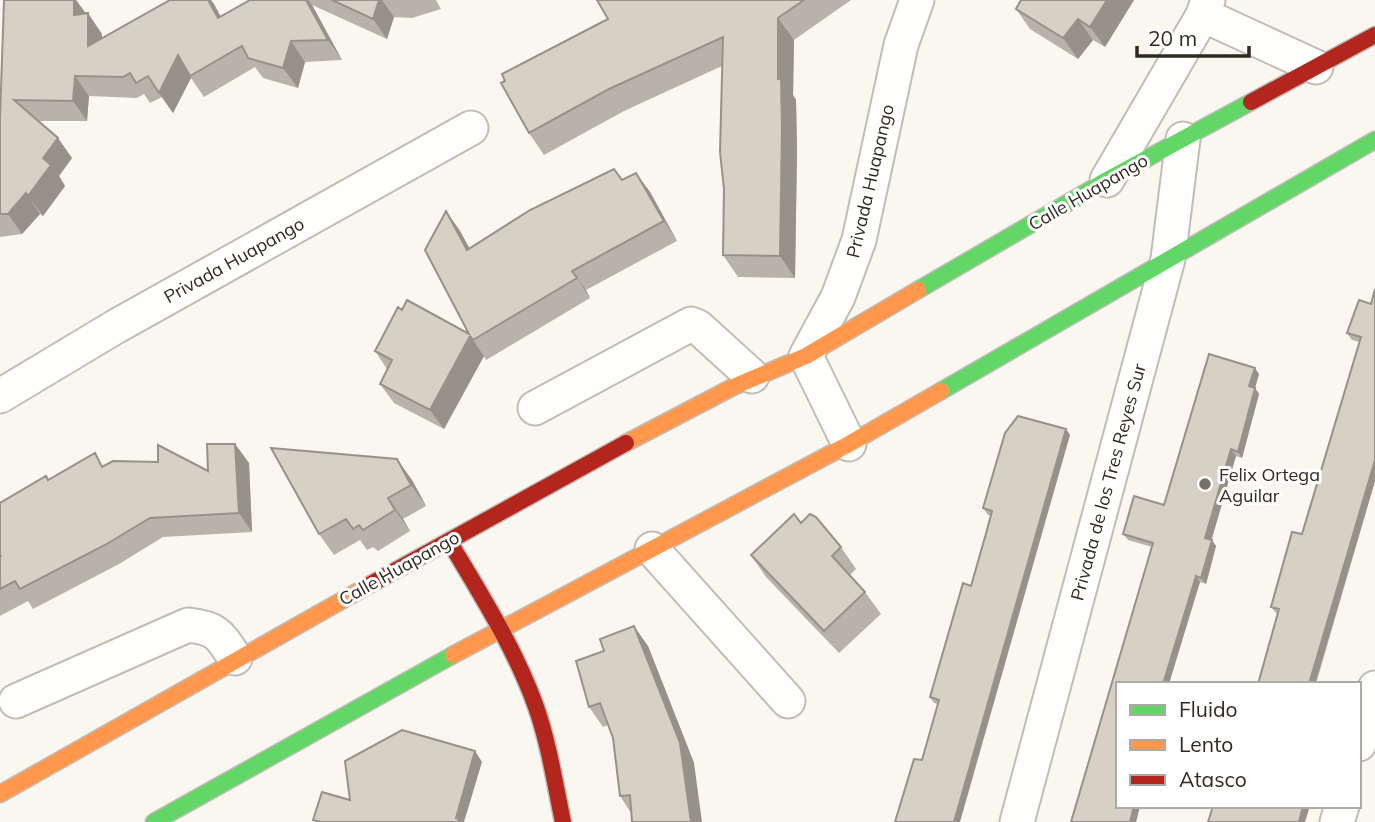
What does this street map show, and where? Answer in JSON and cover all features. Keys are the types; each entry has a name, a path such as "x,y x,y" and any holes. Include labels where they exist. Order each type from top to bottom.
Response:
{"main road":[{"name":"Calle Huapango","path":"0,794 235,658 752,376 806,356 1107,180 1375,35"},
{"path":"157,822 501,629 849,444 1375,140"},
{"path":"449,541 501,629 531,694 552,768 562,822"}],"street":[{"name":"Privada Huapango","path":"806,356 838,297 859,240 901,45 916,0"},
{"path":"1107,180 1205,8 1316,67"},
{"name":"Privada Huapango","path":"0,396 115,327 471,128"},
{"name":"Privada de los Tres Reyes Sur","path":"1017,822 1168,259 1183,139"},
{"path":"535,408 691,324 698,327 752,376"},
{"path":"806,356 849,444"},
{"path":"652,549 788,701"},
{"path":"16,701 188,625 204,626 218,633 235,658"},
{"path":"1361,737 1375,688"}],"building":[{"path":"4,0 74,0 74,15 88,13 88,46 170,0 208,0 218,18 250,0 306,0 328,40 291,41 283,68 248,58 242,46 190,76 178,55 159,93 148,76 136,83 130,73 123,77 75,76 73,101 14,100 58,138 43,158 51,165 28,196 26,193 8,214 0,214"},
{"path":"332,0 379,0 373,19"},
{"path":"597,0 804,0 778,18 778,79 781,78 782,128 780,256 723,255 724,189 720,152 723,37 609,89 529,133 501,83 505,81 502,74 608,19"},
{"path":"1021,0 1107,0 1090,27 1078,19 1063,38 1016,9"},
{"path":"614,169 622,180 636,173 664,221 572,271 577,278 473,340 470,336 430,410 380,384 392,360 375,351 398,307 402,310 407,300 469,334 425,250 446,211 467,250 530,210"},
{"path":"1375,289 1375,460 1310,682 1259,682 1279,609 1271,607 1292,532 1302,534 1361,337 1347,333 1359,300 1371,304"},
{"path":"1209,354 1255,368 1249,386 1255,388 1238,452 1231,449 1205,538 1212,540 1201,578 1196,576 1164,682 1116,682 1116,808 1134,808 1130,822 1071,822 1153,543 1123,534 1134,496 1164,505"},
{"path":"1018,416 1066,429 954,822 895,822 914,759 922,760 939,700 930,697 963,583 971,586 987,530 992,511 983,508 1005,433"},
{"path":"207,444 235,444 239,513 150,518 105,545 20,589 15,581 0,589 0,503 46,476 48,480 95,453 102,467 113,461 158,462 158,445 208,471"},
{"path":"271,448 397,459 411,485 388,498 395,510 363,530 359,525 353,529 346,519 319,534"},
{"path":"794,514 801,523 810,514 816,517 841,547 832,556 865,592 824,631 751,555"},
{"path":"634,626 680,743 691,822 632,822 630,795 620,796 613,738 600,703 589,707 576,661 604,651 600,639"},
{"path":"402,730 475,751 456,818 459,819 458,822 313,820 322,792 350,800 345,761"},
{"path":"1212,808 1302,808 1299,822 1208,822"}],"traffic: fast":[{"path":"918,290 1107,180 1251,102"},
{"path":"941,391 1375,140"},
{"path":"154,822 453,655"}],"traffic: slow":[{"path":"626,443 733,387 806,356 918,290"},
{"path":"453,655 849,444 941,391"},
{"path":"0,794 371,584"}],"traffic: jam":[{"path":"1251,102 1375,35"},
{"path":"371,584 626,443"},
{"path":"449,541 497,622 528,685 545,735 563,822"}],"place":[{"name":"Felix Ortega Aguilar","path":"1205,484"}]}
